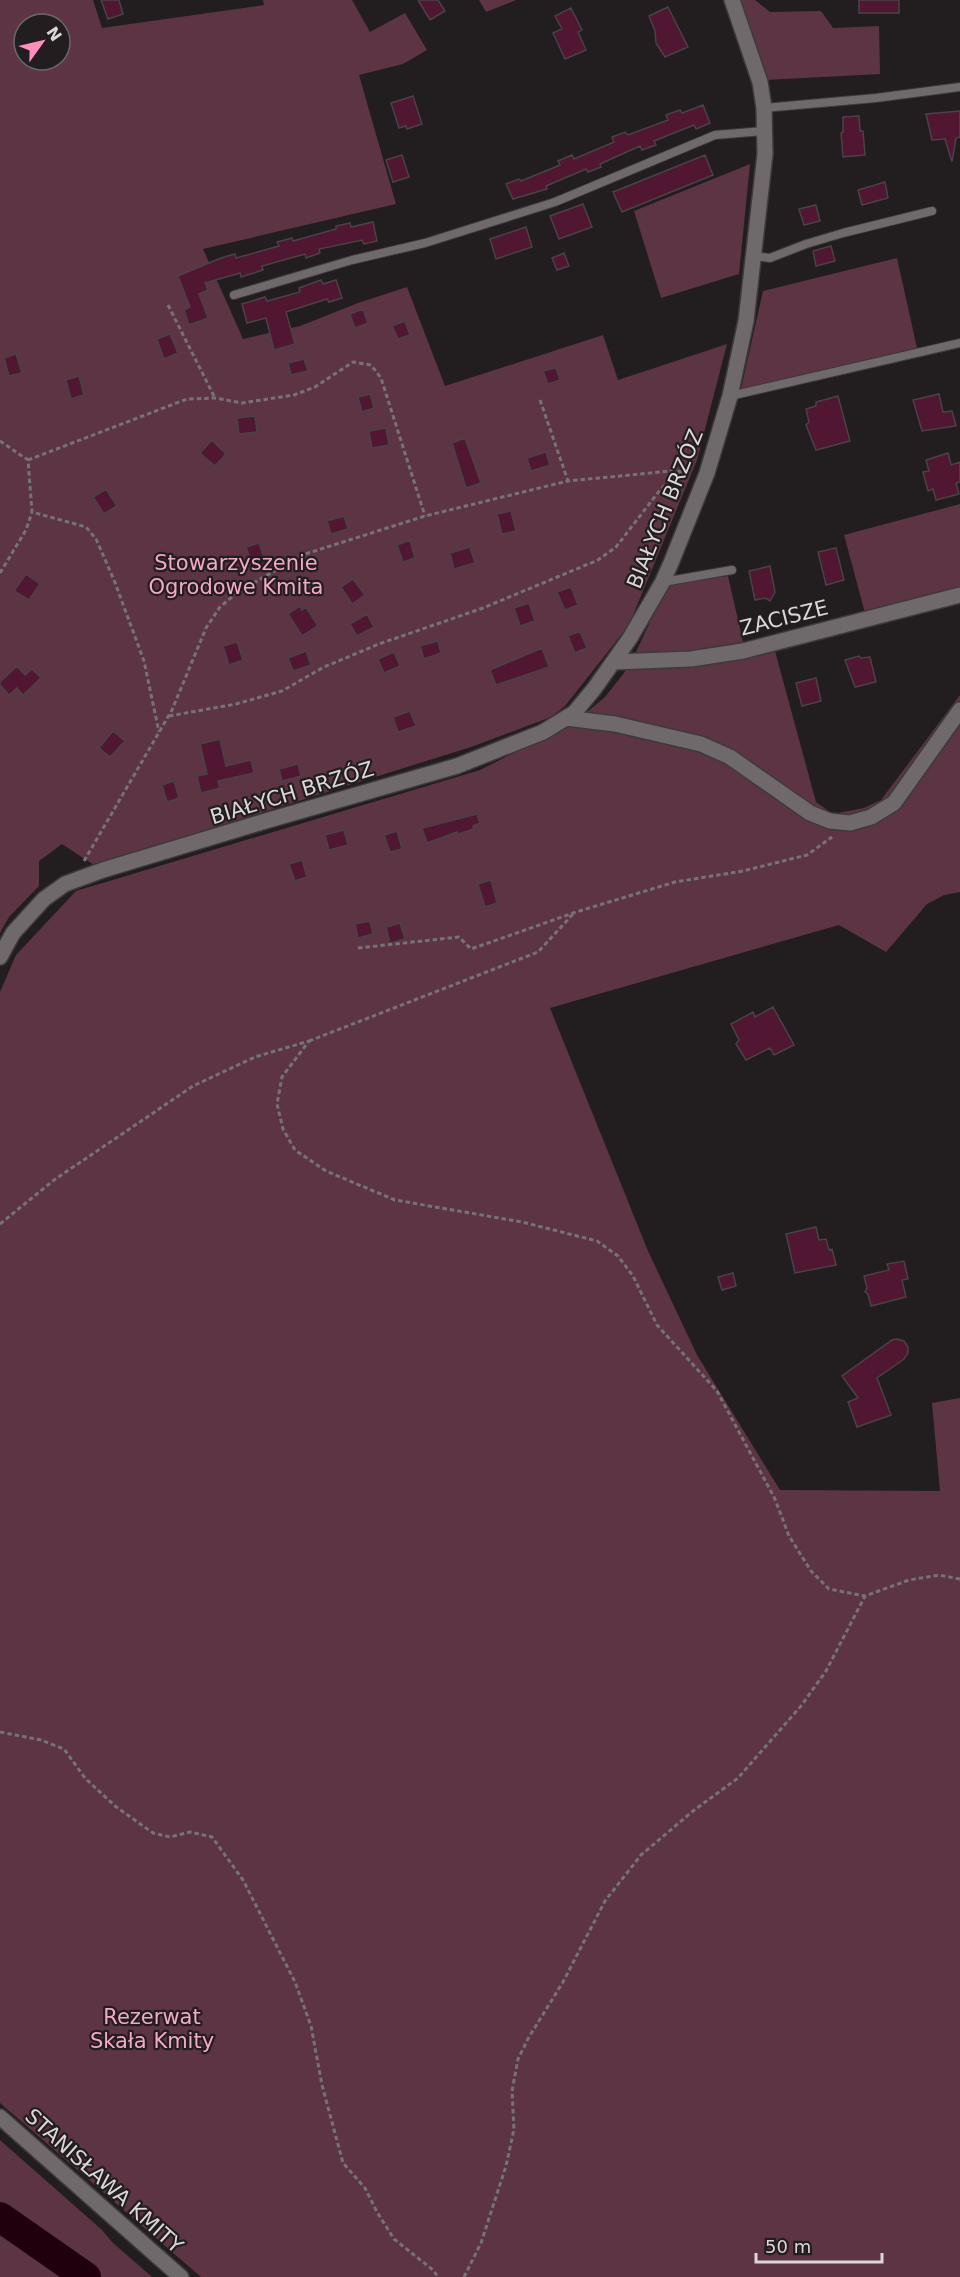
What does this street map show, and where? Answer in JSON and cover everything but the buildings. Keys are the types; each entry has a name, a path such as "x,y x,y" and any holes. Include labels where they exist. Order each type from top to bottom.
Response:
{"street":[{"name":"BIAŁYCH BRZÓZ","path":"0,957 14,933 44,899 72,881 269,820 457,766 543,732 574,713 614,662 662,583 707,473 730,396 746,321 765,154 765,108 760,82 732,0"},
{"name":"ZACISZE","path":"614,662 691,659 743,651 960,595"},
{"path":"566,718 615,724 701,744 730,757 810,813 830,821 850,822 871,817 894,803 960,710"},
{"name":"STANISŁAWA KMITY","path":"0,2117 181,2277"}],"lane":[{"path":"765,108 876,98 960,87"},
{"path":"234,295 352,260 425,243 555,202 715,135 765,131"},
{"path":"753,256 770,258 843,233 932,211"},
{"path":"730,396 960,343"},
{"path":"662,583 732,570"}],"path":[{"path":"168,305 215,398"},
{"path":"28,460 187,399 215,398 242,403 294,395 315,387 353,362 370,365 381,378 425,516"},
{"path":"540,399 568,482"},
{"path":"0,441 28,460"},
{"path":"0,573 26,530 32,512 28,460"},
{"path":"169,716 236,704 282,691 324,667 379,644 483,608 569,574 598,560 616,547 660,490 680,471"},
{"path":"85,859 169,716 206,628 220,608 238,592 302,555 425,516 568,482 680,471 692,472"},
{"path":"32,512 86,527 96,539 144,661 159,733"},
{"path":"358,948 459,937 471,950 576,912 675,882 743,871 807,855 850,822"},
{"path":"0,1224 54,1180 193,1086 255,1057 309,1041 538,952 576,912"},
{"path":"309,1041 282,1077 277,1104 283,1129 296,1150 326,1171 395,1200 522,1222 597,1241 618,1256 633,1276 657,1325 717,1391 776,1499 789,1536 811,1571 829,1589 865,1596 909,1580 939,1575 960,1580"},
{"path":"464,2277 481,2243 506,2166 514,2129 512,2091 518,2059 534,2028 563,1982 605,1901 641,1855 693,1811 738,1778 801,1706 826,1671 865,1596"},
{"path":"0,1732 41,1740 64,1749 86,1778 115,1806 153,1833 170,1838 190,1832 212,1838 243,1881 295,1982 311,2026 322,2085 343,2163 365,2188 394,2239 433,2270 438,2277"}],"green space":[{"name":"Stowarzyszenie Ogrodowe Kmita","path":"0,0 93,0 102,28 264,5 263,0 352,0 370,32 405,13 427,50 403,64 359,75 396,204 203,249 243,339 300,326 407,287 445,386 603,335 618,380 727,344 697,460 629,625 565,706 551,717 471,747 94,865 62,844 39,861 39,886 9,917 0,933"},
{"path":"479,0 516,0 486,12"},
{"path":"740,0 755,0 770,12 821,11 833,28 879,26 880,74 765,80"},
{"path":"750,164 739,274 661,298 634,211"},
{"path":"897,258 917,348 741,389 763,291"},
{"path":"960,504 960,592 929,601 928,595 865,613 844,535"},
{"path":"728,576 743,642 651,657 636,652 667,585"},
{"name":"Rezerwat Skała Kmity","path":"775,651 816,802 833,814 864,808 881,800 960,695 960,892 944,895 927,904 886,952 839,925 550,1008 648,1251 697,1355 780,1490 940,1491 932,1403 960,1398 960,2277 201,2277 0,2103 0,992 16,955 76,891 480,770 575,722 605,697 631,664 702,662"},
{"path":"0,2140 102,2230 112,2242 152,2277 0,2277"}],"waterway":[{"path":"0,2217 86,2277"}]}
